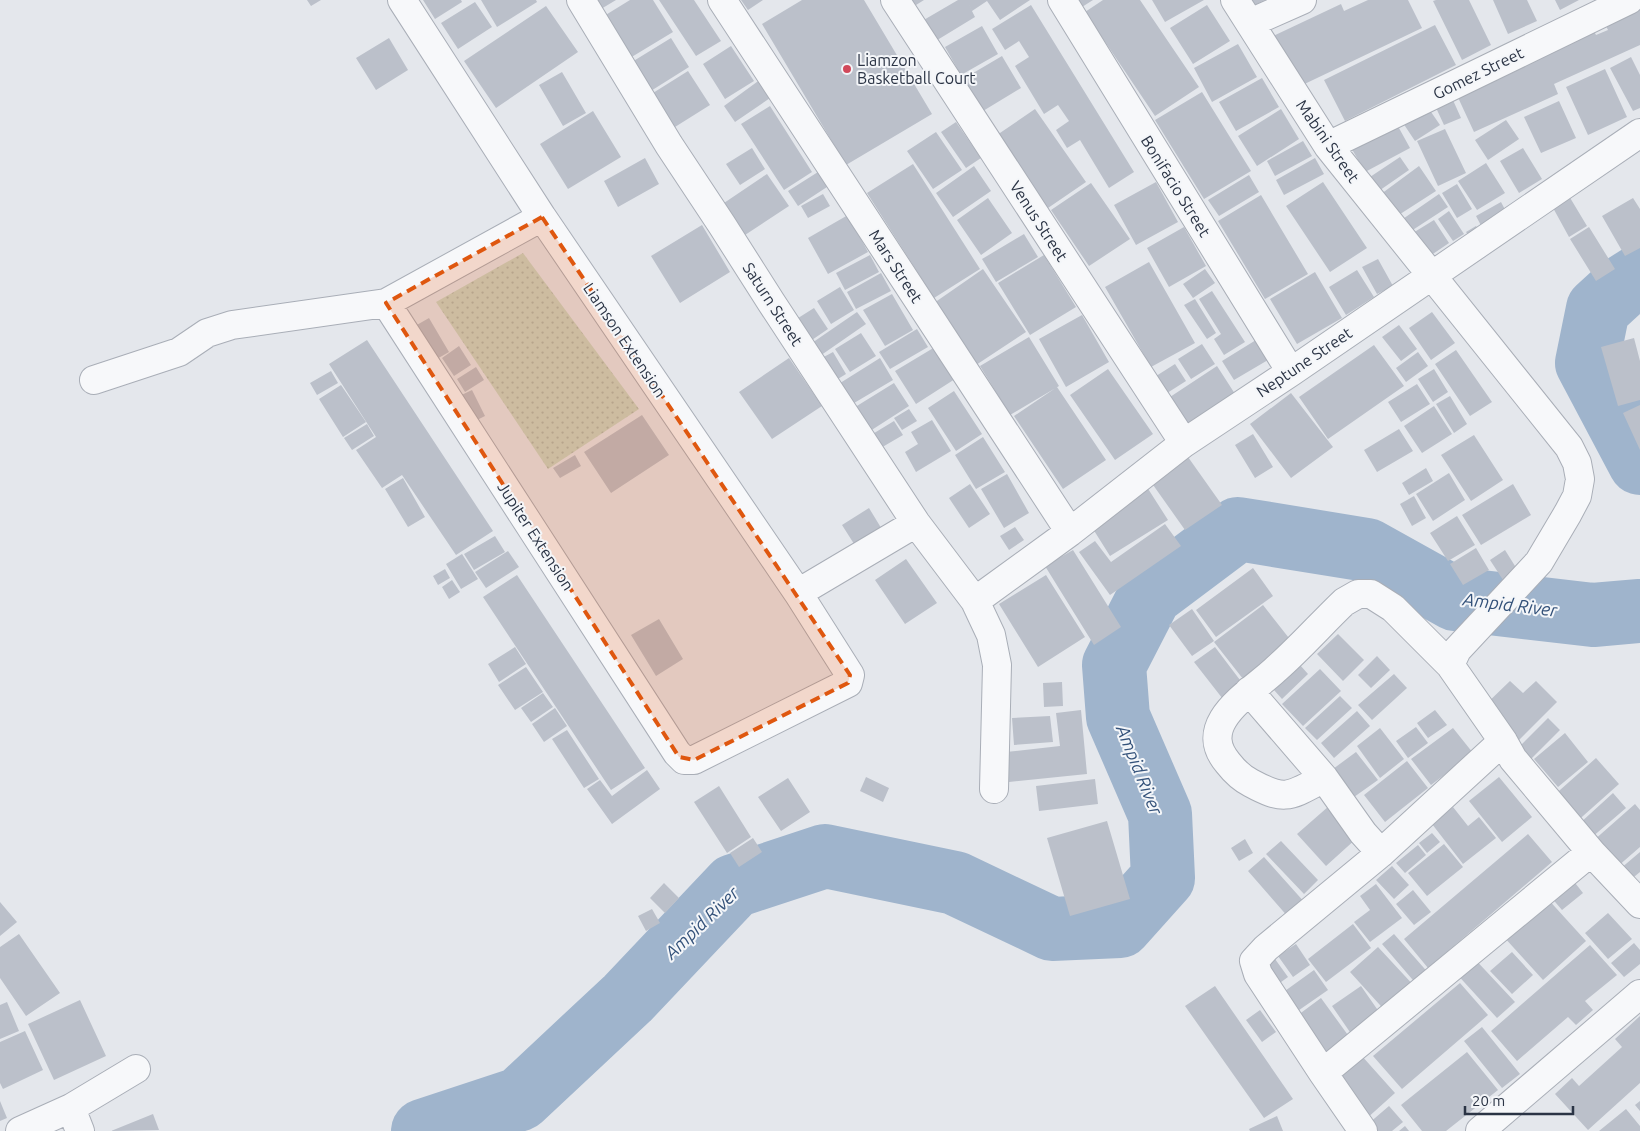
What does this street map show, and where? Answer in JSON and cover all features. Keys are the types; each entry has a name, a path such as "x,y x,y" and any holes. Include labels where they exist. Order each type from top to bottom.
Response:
{"street":[{"name":"Liamson Extension","path":"402,0 542,217 798,592 848,672 849,679"},
{"name":"Saturn Street","path":"581,0 669,145 916,523 976,600 991,634 997,665 994,789"},
{"name":"Mars Street","path":"722,0 1070,532"},
{"name":"Venus Street","path":"895,0 1184,442"},
{"name":"Bonifacio Street","path":"1062,0 1291,372"},
{"name":"Mabini Street","path":"1235,0 1328,146 1569,447 1577,463 1580,478 1577,496 1539,562 1457,650 1450,665"},
{"path":"1250,23 1302,0"},
{"name":"Gomez Street","path":"1328,146 1629,0"},
{"name":"Neptune Street","path":"976,600 1070,532 1184,442 1291,372 1640,133"},
{"path":"94,380 179,352 207,333 232,324 386,303 542,217"},
{"name":"Jupiter Extension","path":"386,303 680,757 684,760 694,760 848,683 849,679"},
{"path":"798,592 916,523"},
{"path":"1324,778 1292,795 1270,794 1240,778 1220,754 1217,733 1228,710 1275,670 1344,602 1358,594 1371,594 1392,608 1450,665 1513,759 1591,852 1640,904"},
{"path":"1249,691 1324,778 1363,833 1381,853"},
{"path":"1364,1131 1323,1073 1258,974 1254,960 1381,853 1503,742"},
{"path":"1323,1073 1591,852"},
{"path":"1480,1131 1640,994"},
{"path":"20,1131 75,1120 136,1068"}],"highlighted area":[{"path":"542,217 850,675 848,683 694,760 679,757 386,303"}],"green space":[{"path":"523,253 639,409 548,469 436,302"}],"building":[{"path":"307,0 321,0 311,6"},
{"path":"423,0 461,0 462,2 435,19"},
{"path":"481,0 536,0 537,2 497,27"},
{"path":"589,0 616,0 596,12"},
{"path":"630,0 653,0 673,32 630,58 604,16"},
{"path":"659,0 694,0 721,41 696,56"},
{"path":"741,0 763,0 748,10"},
{"name":"Liamzon Basketball Court","path":"802,0 864,0 932,114 846,165 762,24"},
{"path":"912,0 924,0 916,5"},
{"path":"958,0 1030,0 1000,20 987,1 972,11 975,17 934,42 922,21"},
{"path":"1077,0 1093,0 1082,7"},
{"path":"1103,0 1140,0 1199,87 1155,116 1085,12"},
{"path":"1152,0 1204,0 1165,22"},
{"path":"1245,0 1265,0 1249,8"},
{"path":"1368,0 1408,0 1422,28 1294,89 1269,38 1341,4 1344,11"},
{"path":"1469,0 1491,45 1462,60 1433,1"},
{"path":"1493,0 1527,0 1537,21 1508,34"},
{"path":"1555,0 1579,0 1560,10"},
{"path":"475,2 492,27 458,49 441,23"},
{"path":"1640,3 1640,45 1554,84 1558,94 1474,132 1455,91 1590,23 1596,35 1608,30 1603,20"},
{"path":"1031,5 1134,172 1109,188 1080,140 1067,148 1056,130 1069,121 1058,105 1044,114 1015,66 1029,57 1019,41 1005,50 992,29"},
{"path":"1207,5 1230,41 1193,64 1170,28"},
{"path":"546,6 578,52 496,108 464,61"},
{"path":"1435,25 1456,65 1345,121 1324,80"},
{"path":"982,26 998,54 961,75 945,47"},
{"path":"389,38 408,70 376,90 356,58"},
{"path":"671,38 689,67 646,94 627,65"},
{"path":"1238,44 1257,77 1212,102 1194,68"},
{"path":"731,46 754,81 725,99 703,64"},
{"path":"1002,56 1021,88 983,111 963,79"},
{"path":"1631,57 1640,75 1640,108 1633,111 1610,68"},
{"path":"1605,69 1627,117 1588,135 1566,87"},
{"path":"688,71 710,105 667,132 645,98"},
{"path":"562,72 586,113 563,126 539,85"},
{"path":"1262,78 1279,107 1236,131 1219,102"},
{"path":"761,79 773,96 735,122 724,106"},
{"path":"1448,89 1461,118 1444,125 1431,97"},
{"path":"1202,92 1251,171 1204,199 1155,120"},
{"path":"1559,101 1576,138 1541,153 1524,117"},
{"path":"770,106 812,172 784,190 741,124"},
{"path":"1035,109 1086,182 1048,208 997,135"},
{"path":"1281,109 1299,139 1257,166 1238,136"},
{"path":"1429,109 1440,125 1415,141 1397,114"},
{"path":"593,111 621,157 568,189 540,144"},
{"path":"1394,119 1410,148 1365,172 1349,144"},
{"path":"1506,120 1519,139 1488,160 1475,140"},
{"path":"956,122 981,158 966,168 941,132"},
{"path":"1445,129 1466,173 1438,186 1417,141"},
{"path":"936,132 962,170 933,189 907,151"},
{"path":"1303,141 1312,156 1275,176 1267,161"},
{"path":"752,148 765,169 740,185 726,164"},
{"path":"1523,148 1542,179 1519,193 1500,161"},
{"path":"1400,157 1409,170 1373,195 1364,181"},
{"path":"645,158 659,184 618,207 604,181"},
{"path":"1315,158 1324,174 1284,195 1276,180"},
{"path":"1486,163 1505,193 1477,210 1458,181"},
{"path":"913,164 980,269 934,298 867,193"},
{"path":"974,166 991,191 953,217 936,193"},
{"path":"1419,166 1436,191 1394,218 1377,197"},
{"path":"818,172 827,187 798,206 788,191"},
{"path":"767,174 789,206 745,235 724,203"},
{"path":"1249,175 1259,192 1219,216 1208,200"},
{"path":"1156,182 1178,222 1136,245 1114,205"},
{"path":"1323,182 1367,248 1330,272 1286,206"},
{"path":"1091,183 1130,239 1089,266 1051,210"},
{"path":"1457,184 1472,209 1457,218 1442,193"},
{"path":"823,194 830,206 808,218 801,206"},
{"path":"1439,194 1448,207 1405,235 1397,223"},
{"path":"1261,195 1308,274 1265,299 1218,221"},
{"path":"1569,196 1587,226 1569,237 1552,206"},
{"path":"988,198 1012,233 981,255 957,220"},
{"path":"1633,198 1640,209 1640,248 1625,256 1602,216"},
{"path":"1501,202 1510,219 1485,233 1476,216"},
{"path":"1449,211 1464,234 1453,241 1438,219"},
{"path":"848,215 868,252 828,274 808,238"},
{"path":"1434,220 1449,243 1424,260 1408,236"},
{"path":"702,225 730,272 680,303 651,256"},
{"path":"1476,226 1485,238 1475,244 1466,232"},
{"path":"1184,227 1206,266 1169,287 1147,248"},
{"path":"1589,227 1615,269 1596,281 1570,239"},
{"path":"1024,234 1038,257 996,282 982,259"},
{"path":"870,255 879,272 845,290 836,273"},
{"path":"1044,255 1076,307 1030,335 998,283"},
{"path":"1378,259 1393,286 1377,294 1362,267"},
{"path":"1149,262 1195,343 1151,367 1105,287"},
{"path":"983,269 1026,332 976,365 934,303"},
{"path":"1205,269 1215,283 1193,298 1183,284"},
{"path":"1357,270 1374,297 1346,315 1329,287"},
{"path":"1315,272 1342,318 1297,344 1270,299"},
{"path":"881,273 891,291 856,309 847,292"},
{"path":"840,287 854,310 831,324 817,301"},
{"path":"1212,291 1245,342 1224,355 1214,339 1221,334 1199,299"},
{"path":"892,294 913,330 885,346 863,310"},
{"path":"1195,299 1216,333 1207,339 1184,305"},
{"path":"814,308 828,329 809,342 795,320"},
{"path":"857,312 866,324 817,358 809,345"},
{"path":"1432,312 1455,343 1431,360 1409,328"},
{"path":"1082,315 1109,362 1066,387 1039,339"},
{"path":"429,318 449,352 428,364 408,330"},
{"path":"1399,325 1417,349 1401,361 1382,337"},
{"path":"917,329 928,347 890,369 879,352"},
{"path":"861,333 876,356 850,372 835,349"},
{"path":"1029,337 1059,386 1010,415 980,366"},
{"path":"1634,338 1640,361 1640,400 1618,406 1601,347"},
{"path":"367,340 493,531 456,555 402,475 382,488 356,450 376,437 329,364"},
{"path":"1256,340 1268,360 1234,380 1222,361"},
{"path":"1202,344 1215,364 1191,379 1178,359"},
{"path":"1374,345 1404,386 1328,439 1299,397"},
{"path":"459,346 471,365 454,376 442,358"},
{"path":"935,347 955,379 916,404 895,371"},
{"path":"1456,350 1492,402 1470,416 1435,364"},
{"path":"833,352 846,374 833,382 820,359"},
{"path":"1418,352 1428,366 1406,382 1396,368"},
{"path":"789,358 822,406 772,439 739,392"},
{"path":"880,358 893,380 849,406 837,385"},
{"path":"1175,364 1186,381 1164,395 1153,378"},
{"path":"1217,366 1237,397 1190,428 1170,397"},
{"path":"476,367 484,380 465,392 457,379"},
{"path":"1108,369 1153,434 1115,460 1070,395"},
{"path":"1434,369 1448,392 1433,402 1418,379"},
{"path":"331,371 338,383 317,395 310,383"},
{"path":"894,383 909,406 867,433 852,409"},
{"path":"1417,384 1430,404 1401,422 1388,402"},
{"path":"341,385 366,422 343,437 319,399"},
{"path":"1057,387 1106,460 1063,489 1014,416"},
{"path":"472,390 485,416 467,425 453,399"},
{"path":"954,391 982,434 956,451 928,408"},
{"path":"1291,393 1333,447 1291,478 1250,424"},
{"path":"1450,396 1467,424 1454,433 1436,404"},
{"path":"1640,405 1640,450 1623,413"},
{"path":"1434,406 1452,434 1422,453 1404,426"},
{"path":"909,409 917,421 902,430 894,418"},
{"path":"642,415 669,455 611,493 584,452"},
{"path":"932,420 951,451 916,472 905,452 918,444 911,432"},
{"path":"894,421 903,435 879,449 871,435"},
{"path":"367,424 374,436 352,450 344,438"},
{"path":"1399,429 1413,451 1377,472 1364,450"},
{"path":"1253,434 1273,467 1255,478 1235,445"},
{"path":"1474,435 1503,480 1471,501 1441,455"},
{"path":"983,437 1005,472 976,489 955,455"},
{"path":"575,455 581,466 560,478 553,468"},
{"path":"1188,457 1222,505 1185,530 1151,482"},
{"path":"1426,468 1433,481 1409,495 1402,483"},
{"path":"1449,473 1465,500 1433,521 1416,494"},
{"path":"1007,474 1029,513 1004,528 981,489"},
{"path":"403,478 425,517 408,527 385,489"},
{"path":"970,484 990,514 969,528 949,498"},
{"path":"1145,484 1168,520 1110,556 1088,521"},
{"path":"1513,484 1531,515 1481,545 1462,515"},
{"path":"1414,496 1426,518 1412,526 1400,504"},
{"path":"869,508 883,531 856,547 842,525"},
{"path":"1457,516 1475,545 1448,561 1430,533"},
{"path":"1165,524 1181,546 1110,595 1079,552 1095,541 1111,562"},
{"path":"1015,527 1024,540 1009,550 1000,536"},
{"path":"495,536 505,552 474,570 464,554"},
{"path":"1476,548 1489,570 1463,585 1450,564"},
{"path":"1073,550 1121,627 1094,645 1045,566"},
{"path":"1505,550 1520,574 1505,583 1490,560"},
{"path":"508,551 519,567 486,588 475,572"},
{"path":"462,554 478,579 461,589 446,564"},
{"path":"906,559 937,603 905,624 875,580"},
{"path":"1253,568 1273,596 1216,637 1196,610"},
{"path":"445,569 450,578 438,585 433,576"},
{"path":"517,575 645,768 611,790 483,597"},
{"path":"1046,575 1085,637 1038,667 999,604"},
{"path":"452,580 460,592 449,599 442,587"},
{"path":"1263,605 1296,647 1247,684 1214,642"},
{"path":"1192,609 1214,641 1192,656 1169,625"},
{"path":"659,619 683,659 656,676 631,635"},
{"path":"1338,634 1364,660 1343,681 1317,654"},
{"path":"515,647 526,664 499,682 488,664"},
{"path":"1215,647 1246,688 1226,703 1194,662"},
{"path":"1377,656 1390,670 1371,688 1358,675"},
{"path":"1300,665 1308,674 1282,699 1274,690"},
{"path":"526,667 543,692 515,710 498,685"},
{"path":"1320,669 1341,691 1303,726 1282,704"},
{"path":"1394,674 1407,688 1372,720 1358,705"},
{"path":"1510,681 1523,693 1536,681 1557,702 1517,742 1483,707"},
{"path":"1062,682 1063,706 1044,707 1043,683"},
{"path":"543,693 553,707 531,722 521,708"},
{"path":"1340,696 1352,708 1317,740 1305,728"},
{"path":"555,708 567,726 544,742 532,724"},
{"path":"1081,710 1087,774 1009,782 1006,752 1060,746 1056,713"},
{"path":"1435,710 1447,725 1428,738 1417,723"},
{"path":"1357,711 1370,726 1334,758 1321,743"},
{"path":"1050,716 1053,742 1014,745 1012,718"},
{"path":"1548,718 1560,730 1525,765 1513,753"},
{"path":"1416,727 1428,743 1408,758 1396,741"},
{"path":"1380,728 1404,759 1380,778 1357,746"},
{"path":"1453,728 1473,753 1431,785 1411,759"},
{"path":"567,730 599,779 584,788 552,739"},
{"path":"1565,733 1588,762 1558,787 1534,759"},
{"path":"1356,752 1378,780 1354,797 1333,769"},
{"path":"1596,758 1619,784 1574,824 1551,798"},
{"path":"1407,761 1428,788 1385,822 1364,795"},
{"path":"647,770 660,789 612,824 587,789 600,780 612,796"},
{"path":"866,777 889,788 883,802 860,791"},
{"path":"1499,777 1532,817 1502,842 1469,801"},
{"path":"788,778 810,812 781,831 758,797"},
{"path":"1095,779 1098,804 1039,811 1036,786"},
{"path":"719,786 751,837 727,853 694,802"},
{"path":"1613,793 1626,808 1591,838 1579,824"},
{"path":"1635,804 1640,810 1640,847 1617,867 1593,841"},
{"path":"1329,806 1357,838 1326,866 1297,834"},
{"path":"1453,807 1468,826 1479,817 1496,838 1463,864 1432,824"},
{"path":"1107,821 1130,899 1070,916 1047,838"},
{"path":"1432,833 1440,842 1427,853 1419,843"},
{"path":"1528,834 1552,862 1428,968 1404,939"},
{"path":"753,838 762,852 739,867 730,853"},
{"path":"1245,839 1253,853 1239,861 1231,848"},
{"path":"1281,841 1318,880 1304,894 1266,854"},
{"path":"1444,844 1463,867 1427,896 1408,873"},
{"path":"1418,845 1426,855 1405,873 1396,863"},
{"path":"1640,852 1640,872 1629,881 1620,869"},
{"path":"1264,857 1306,904 1289,918 1248,871"},
{"path":"1392,866 1409,885 1394,899 1376,880"},
{"path":"1572,879 1583,893 1562,910 1550,896"},
{"path":"664,883 679,898 665,913 650,898"},
{"path":"1376,884 1402,918 1370,942 1354,922 1370,910 1360,896"},
{"path":"1413,890 1431,912 1414,925 1396,904"},
{"path":"1546,897 1586,941 1543,980 1503,936"},
{"path":"0,902 17,922 0,936"},
{"path":"652,909 660,923 646,931 638,916"},
{"path":"1608,913 1632,939 1608,959 1585,933"},
{"path":"1353,924 1371,948 1326,982 1308,959"},
{"path":"19,934 60,993 26,1016 0,978 0,947"},
{"path":"1394,934 1431,976 1418,986 1382,944"},
{"path":"1634,943 1640,950 1640,964 1624,977 1611,963"},
{"path":"1296,944 1310,965 1293,977 1278,956"},
{"path":"1590,945 1617,975 1585,1001 1593,1010 1576,1025 1568,1017 1517,1061 1491,1031"},
{"path":"1378,947 1417,989 1389,1015 1350,972"},
{"path":"1512,952 1533,975 1512,994 1490,971"},
{"path":"1471,955 1515,1002 1497,1018 1454,971"},
{"path":"1275,959 1288,977 1277,985 1264,966"},
{"path":"1314,970 1328,990 1292,1015 1278,996"},
{"path":"1460,983 1488,1015 1402,1089 1373,1056"},
{"path":"1215,986 1293,1099 1264,1118 1185,1006"},
{"path":"1361,986 1384,1019 1354,1038 1332,1006"},
{"path":"1321,998 1353,1042 1325,1061 1294,1018"},
{"path":"80,1000 106,1056 54,1080 28,1024"},
{"path":"7,1002 19,1031 0,1039 0,1005"},
{"path":"1260,1010 1276,1032 1262,1042 1246,1020"},
{"path":"1640,1016 1640,1083 1588,1130 1555,1094 1572,1078 1579,1086 1622,1047 1615,1039"},
{"path":"1482,1027 1520,1074 1502,1088 1464,1041"},
{"path":"25,1031 43,1070 3,1089 0,1083 0,1042"},
{"path":"1467,1052 1498,1090 1446,1131 1422,1131 1401,1105"},
{"path":"1361,1055 1395,1093 1365,1120 1331,1082"},
{"path":"0,1101 7,1118 0,1121"},
{"path":"1640,1101 1640,1111 1635,1105"},
{"path":"1389,1106 1403,1122 1392,1131 1374,1131 1368,1124"},
{"path":"1626,1109 1640,1126 1640,1131 1599,1131"},
{"path":"153,1114 159,1130 111,1131"},
{"path":"1277,1116 1283,1131 1250,1131 1249,1129"},
{"path":"1405,1126 1409,1131 1399,1131"}],"waterway":[{"name":"Ampid River","path":"1640,276 1621,288 1598,309 1587,363 1640,463"},
{"name":"Ampid River","path":"423,1131 520,1099 628,998 734,886 825,856 955,883 1052,929 1120,926 1163,878 1160,814 1118,717 1114,665 1150,595 1238,529 1367,550 1455,599 1593,615 1640,611"}],"place":[{"name":"Liamzon Basketball Court","path":"847,69"}]}
